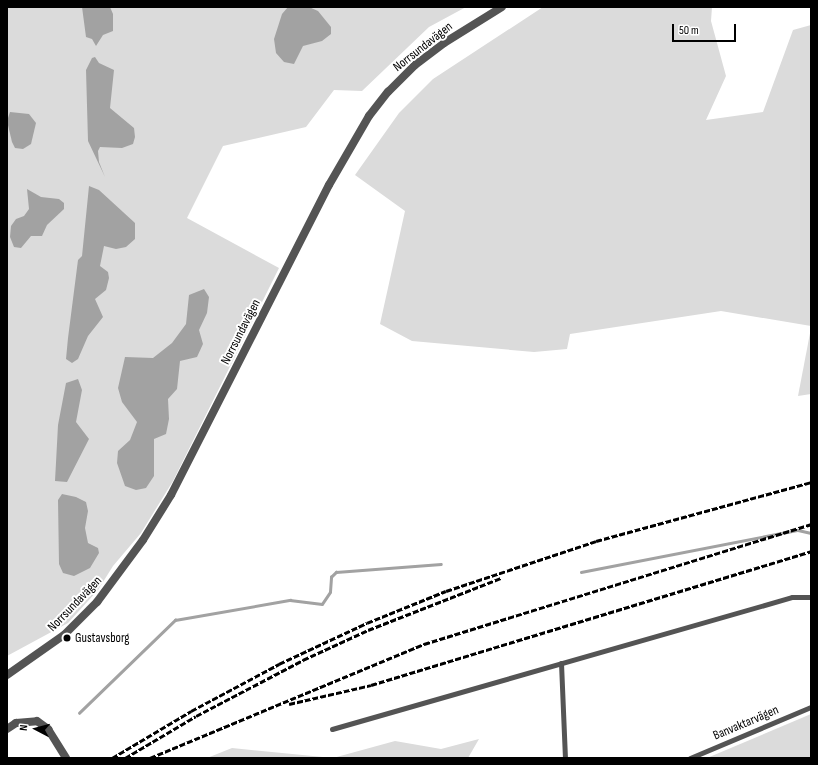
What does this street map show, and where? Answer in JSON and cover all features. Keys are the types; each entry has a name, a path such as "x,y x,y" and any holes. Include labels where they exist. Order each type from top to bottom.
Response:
{"street":[{"name":"Norrsundavägen","path":"7,675 64,635 97,602 143,540 171,495 329,185 369,116 388,92 415,65 444,43 502,7"},
{"path":"7,729 16,723 37,721 48,729 66,758"}],"lane":[{"path":"332,729 792,597 811,597"},
{"path":"561,663 565,758"},
{"name":"Banvaktarvägen","path":"690,758 811,707"}],"shaded area":[{"path":"7,7 466,7 429,27 362,91 334,90 306,127 223,146 187,218 279,268 173,481 141,533 113,566 98,590 68,623 7,656"},
{"path":"82,7 110,7 113,14 113,31 103,35 96,46 92,39 86,37"},
{"path":"288,7 309,7 318,11 331,27 331,34 322,41 303,46 294,64 284,62 276,53 274,39 282,14"},
{"path":"543,7 712,7 711,21 726,76 706,120 763,112 793,30 811,25 811,326 721,311 570,334 567,349 534,352 412,341 380,324 405,211 355,175 399,113 433,79"},
{"path":"95,57 99,63 114,70 110,108 134,128 135,137 133,144 122,148 100,147 98,151 99,162 105,177 88,141 86,70 92,58"},
{"path":"10,112 29,114 36,123 31,144 23,149 15,148 12,142 7,121"},
{"path":"89,186 99,190 135,223 135,239 126,247 116,249 104,246 100,266 108,272 109,278 106,290 95,299 103,317 88,336 78,359 72,363 66,359 68,338 78,260 82,256"},
{"path":"27,189 41,197 59,199 64,203 64,209 47,225 42,236 31,236 21,248 14,247 10,237 11,226 16,219 24,216 29,209"},
{"path":"204,289 209,297 207,313 199,330 203,344 197,357 180,361 177,389 168,399 169,419 166,434 154,439 154,476 146,488 136,490 125,486 117,463 118,451 130,440 137,422 122,402 118,388 125,357 153,358 172,343 186,324 189,295"},
{"path":"811,328 811,394 798,396"},
{"path":"78,379 82,390 76,422 89,439 67,482 55,481 58,425 66,383"},
{"path":"62,494 76,497 86,502 88,511 85,528 88,543 98,548 99,553 90,568 74,576 63,573 59,564 58,500"},
{"path":"811,714 811,758 707,758"},
{"path":"479,739 468,758 333,758 395,741 441,749"},
{"path":"232,748 333,758 207,758"}],"waterway":[{"path":"581,572 798,530 811,533"},
{"path":"79,713 175,620 290,600 322,604 330,592 331,577 336,572 441,564"}],"railway":[{"path":"112,758 191,711 279,664 367,623 446,591 596,541 811,482"},
{"path":"150,758 424,644 811,524"},
{"path":"289,704 371,685 811,551"},
{"path":"125,758 196,716 303,660 368,630 501,578"}],"place":[{"name":"Gustavsborg","path":"67,638"}]}
